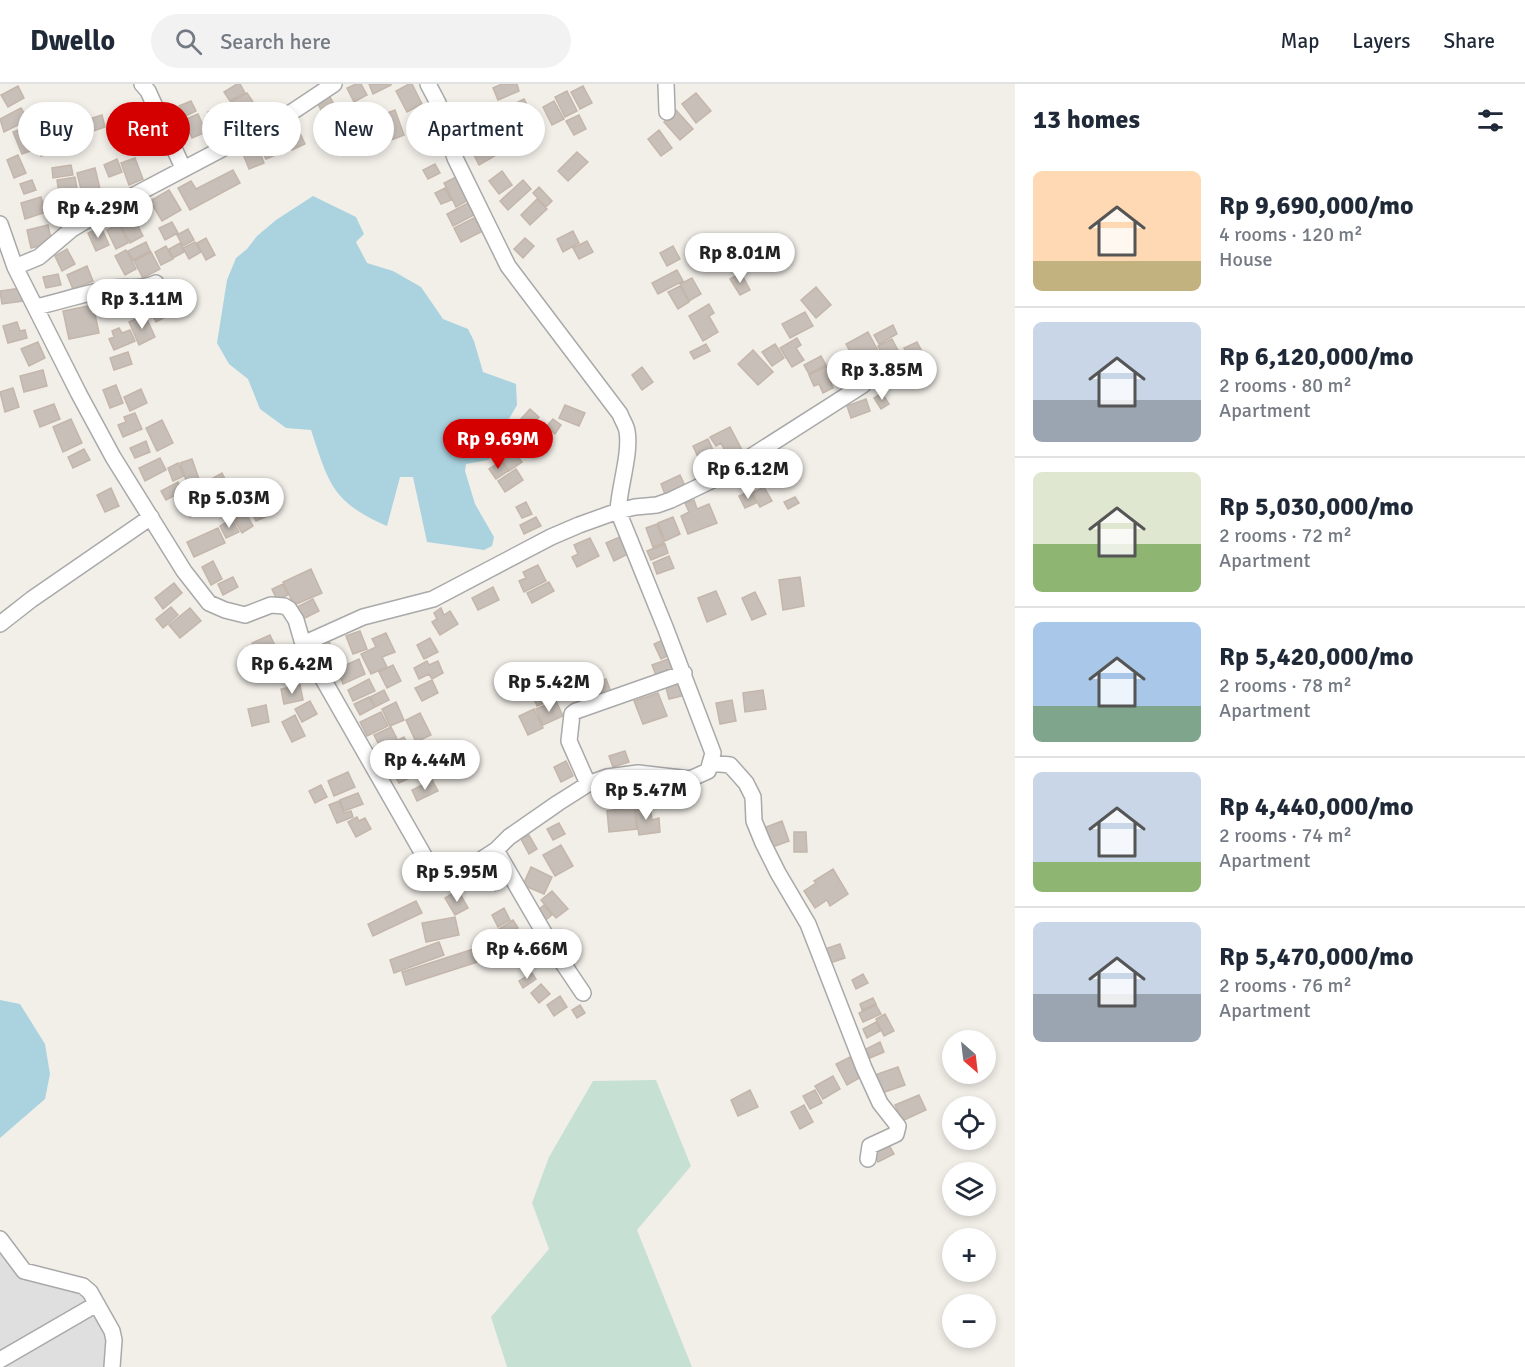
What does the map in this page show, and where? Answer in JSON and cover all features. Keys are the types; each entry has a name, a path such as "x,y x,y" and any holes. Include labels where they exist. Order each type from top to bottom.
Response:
{"street":[{"path":"142,84 148,91 183,168"},
{"path":"15,267 39,257 72,229 87,220 292,112 334,84"},
{"path":"0,224 15,267 84,405 113,457 184,572 209,603 245,615 271,605 284,606 289,609 296,620 303,644 431,868 442,875 455,875 496,850 518,830 588,784 623,773 690,779 708,771 713,753 684,674 618,511 619,491 628,443 627,429 620,414 508,266 455,158 438,103 428,84"},
{"path":"666,84 667,112"},
{"path":"36,307 107,289 141,288 156,283"},
{"path":"303,644 363,617 433,598 551,537 618,511 663,504 719,477 863,385"},
{"path":"0,624 32,599 151,517"},
{"path":"588,784 569,741 572,714 639,688 684,674"},
{"path":"711,763 730,765 746,783 753,797 754,821 763,843 808,924 880,1103 898,1126 896,1134 870,1146 868,1159"},
{"path":"496,850 554,950 583,993"},
{"path":"0,1239 24,1271 83,1286 90,1293 112,1331 114,1340 112,1367"},
{"path":"0,1360 88,1309"}],"shaded area":[{"path":"0,1246 23,1274 79,1288 110,1335 108,1367 0,1367"}],"green space":[{"path":"656,1080 691,1166 637,1230 692,1367 507,1367 491,1317 549,1249 532,1203 549,1157 593,1081"}],"water":[{"path":"313,196 356,217 364,234 356,242 367,263 393,271 421,287 443,319 468,329 483,372 516,384 517,405 505,426 502,446 488,460 466,464 465,471 475,504 494,537 492,546 484,550 427,542 413,477 400,477 387,526 354,508 335,489 328,478 311,430 286,428 260,409 248,379 229,364 217,343 227,280 236,258 276,220"},
{"path":"0,1000 20,1004 45,1044 50,1074 45,1099 0,1138"}],"building":[{"path":"240,84 245,93 230,101 224,92"},
{"path":"361,84 367,95 354,102 347,88"},
{"path":"369,84 391,84 391,85 373,94"},
{"path":"412,84 421,102 406,102 406,110 396,91"},
{"path":"502,84 517,84 519,91 498,100 493,88"},
{"path":"18,86 24,98 8,107 1,95"},
{"path":"583,86 592,103 580,109 571,92"},
{"path":"567,91 577,111 565,117 555,97"},
{"path":"247,93 253,102 231,102"},
{"path":"696,93 711,111 696,123 682,104"},
{"path":"329,95 333,102 317,102"},
{"path":"191,101 196,111 190,114 190,102"},
{"path":"554,101 564,119 552,125 545,106"},
{"path":"18,110 18,125 4,132 0,119"},
{"path":"394,110 404,135 394,139"},
{"path":"676,110 693,129 680,140 664,122"},
{"path":"198,114 202,123 202,134 192,138 190,134 190,117"},
{"path":"102,115 105,127 94,131 94,117"},
{"path":"579,115 586,129 574,135 566,121"},
{"path":"18,130 18,144 13,132"},
{"path":"659,130 672,148 661,156 648,139"},
{"path":"577,152 588,162 568,181 558,171"},
{"path":"18,155 26,173 14,178 7,160"},
{"path":"244,156 261,156 264,163 249,169"},
{"path":"474,156 495,156 479,165"},
{"path":"135,158 143,179 129,185 121,163"},
{"path":"117,159 122,172 109,177 104,165"},
{"path":"435,164 440,173 428,179 423,170"},
{"path":"71,165 73,175 53,178 52,168"},
{"path":"95,168 101,193 83,197 77,173"},
{"path":"233,170 240,183 190,210 178,188 191,181 196,189"},
{"path":"502,171 512,185 499,194 489,181"},
{"path":"458,176 470,199 456,207 444,183"},
{"path":"75,177 77,189 59,193 57,180"},
{"path":"32,180 36,190 24,194 20,184"},
{"path":"523,180 531,189 508,210 500,201"},
{"path":"539,187 552,201 546,207 533,193"},
{"path":"445,188 451,200 441,204 435,193"},
{"path":"169,190 181,210 162,221 150,201"},
{"path":"107,191 111,203 97,208 92,197"},
{"path":"41,197 46,212 25,219 21,203"},
{"path":"537,199 547,209 530,225 521,215"},
{"path":"468,203 474,215 453,226 447,214"},
{"path":"131,213 143,236 130,243 118,220"},
{"path":"478,216 485,230 461,242 454,228"},
{"path":"172,222 178,233 165,240 159,228"},
{"path":"119,224 128,243 116,249 107,230"},
{"path":"48,225 52,243 31,248 27,230"},
{"path":"101,227 109,245 96,251 88,233"},
{"path":"188,229 194,240 183,246 177,235"},
{"path":"573,231 579,243 563,252 557,239"},
{"path":"206,238 215,255 206,260 197,243"},
{"path":"525,238 534,246 523,258 514,249"},
{"path":"587,241 593,252 579,259 573,248"},
{"path":"146,242 150,251 133,260 128,251"},
{"path":"195,242 201,252 189,259 183,248"},
{"path":"180,243 184,252 173,258 169,249"},
{"path":"166,246 173,259 161,265 155,252"},
{"path":"673,246 680,259 667,266 660,253"},
{"path":"67,249 75,264 62,271 55,256"},
{"path":"126,250 136,269 125,275 115,256"},
{"path":"151,252 160,269 143,278 134,261"},
{"path":"87,266 93,281 73,289 67,275"},
{"path":"677,270 683,281 658,294 652,283"},
{"path":"741,273 750,290 740,295 730,279"},
{"path":"58,274 61,285 46,288 43,277"},
{"path":"692,278 701,294 689,301 680,284"},
{"path":"680,286 689,302 678,309 668,292"},
{"path":"816,287 831,305 816,318 801,300"},
{"path":"21,288 23,301 2,304 0,291"},
{"path":"127,292 134,310 122,316 114,297"},
{"path":"162,293 173,313 156,322 151,313 156,311 150,299"},
{"path":"709,304 714,313 709,316 718,332 703,341 689,316"},
{"path":"93,305 99,333 69,339 63,311"},
{"path":"805,312 813,326 790,338 782,324"},
{"path":"145,315 155,337 139,345 129,322"},
{"path":"17,322 20,331 25,330 27,338 8,343 3,326"},
{"path":"893,325 897,334 879,344 874,335"},
{"path":"119,328 122,333 130,330 135,341 114,350 109,339 114,337 112,331"},
{"path":"868,332 884,362 862,373 846,344"},
{"path":"797,338 801,345 796,348 804,360 792,367 780,348"},
{"path":"892,339 902,358 888,365 878,346"},
{"path":"38,342 45,358 29,366 21,349"},
{"path":"917,342 925,357 912,364 904,348"},
{"path":"706,344 710,351 694,359 690,352"},
{"path":"775,344 784,358 772,366 762,352"},
{"path":"753,350 773,372 758,385 738,364"},
{"path":"128,352 132,364 114,370 110,358"},
{"path":"848,353 856,369 841,376 833,361"},
{"path":"821,356 826,365 809,374 804,365"},
{"path":"920,365 927,372 916,383 908,376"},
{"path":"827,366 833,376 829,378 833,388 823,393 819,384 814,386 809,375"},
{"path":"642,367 653,382 642,390 632,375"},
{"path":"43,370 47,386 24,392 20,376"},
{"path":"116,385 123,403 110,408 103,390"},
{"path":"13,388 19,407 5,412 0,392"},
{"path":"141,389 147,403 130,411 124,397"},
{"path":"882,393 889,404 881,409 874,398"},
{"path":"866,399 870,411 851,418 847,406"},
{"path":"54,404 60,419 40,427 34,411"},
{"path":"565,405 585,413 579,426 559,418"},
{"path":"530,409 539,417 529,428 520,420"},
{"path":"135,413 142,429 123,437 118,425 126,422 124,417"},
{"path":"71,419 82,443 63,452 53,427"},
{"path":"553,419 561,425 555,434 546,427"},
{"path":"162,420 173,443 157,451 146,428"},
{"path":"730,427 742,450 728,457 721,443 716,446 710,437"},
{"path":"708,439 719,463 704,470 693,446"},
{"path":"146,441 150,452 135,458 130,448"},
{"path":"84,449 90,460 73,468 68,457"},
{"path":"513,450 522,462 509,471 501,459"},
{"path":"767,451 774,458 770,463 779,472 769,483 752,468"},
{"path":"789,453 797,466 784,473 776,460"},
{"path":"160,458 166,470 145,481 139,468"},
{"path":"192,459 199,479 187,483 180,463"},
{"path":"501,461 508,471 496,479 489,469"},
{"path":"178,463 184,476 173,481 168,468"},
{"path":"751,468 762,477 753,488 742,478"},
{"path":"516,469 523,480 505,492 498,481"},
{"path":"222,473 228,485 212,494 206,482"},
{"path":"680,475 686,488 666,497 661,484"},
{"path":"178,482 183,491 166,500 161,491"},
{"path":"764,487 772,501 760,507 752,493"},
{"path":"111,488 119,506 105,512 97,495"},
{"path":"750,491 756,503 745,508 739,496"},
{"path":"202,496 208,509 190,517 185,504"},
{"path":"795,497 799,503 788,509 784,502"},
{"path":"263,500 270,515 256,521 249,506"},
{"path":"694,500 697,509 709,504 717,523 688,534 681,516 689,512 685,503"},
{"path":"526,502 532,514 522,518 516,507"},
{"path":"245,512 253,526 242,533 234,519"},
{"path":"536,517 541,526 524,534 520,525"},
{"path":"673,517 680,534 665,541 658,523"},
{"path":"232,519 239,532 226,538 220,526"},
{"path":"657,524 664,543 653,547 646,528"},
{"path":"218,528 225,543 194,557 187,542"},
{"path":"622,536 630,553 614,561 606,543"},
{"path":"590,538 599,556 577,567 572,557 578,554 574,545"},
{"path":"665,544 668,553 651,560 647,551"},
{"path":"669,556 674,568 657,574 653,563"},
{"path":"213,561 222,579 211,585 202,567"},
{"path":"538,565 546,581 524,592 519,581 526,578 523,572"},
{"path":"311,569 322,593 294,605 283,582"},
{"path":"233,577 238,587 223,595 218,584"},
{"path":"800,577 804,606 783,610 779,580"},
{"path":"549,582 554,591 532,603 527,593"},
{"path":"174,583 182,593 163,609 155,598"},
{"path":"283,584 288,595 277,600 272,589"},
{"path":"493,587 499,600 478,610 472,598"},
{"path":"716,591 726,614 707,622 698,598"},
{"path":"755,592 766,614 752,620 742,598"},
{"path":"313,599 319,611 301,620 295,608"},
{"path":"171,607 178,615 163,628 156,619"},
{"path":"190,608 201,621 180,638 169,625"},
{"path":"441,608 444,615 450,611 458,624 440,635 432,622 437,619 434,613"},
{"path":"360,631 367,649 353,654 346,636"},
{"path":"386,633 395,652 382,657 387,667 371,674 361,654 376,647 372,639"},
{"path":"270,635 277,650 260,659 252,643"},
{"path":"430,638 438,652 424,659 417,645"},
{"path":"667,638 674,653 661,659 654,644"},
{"path":"329,641 332,648 319,653 317,646"},
{"path":"339,650 344,663 325,670 319,657"},
{"path":"271,657 279,670 262,679 255,665"},
{"path":"671,658 676,672 657,678 652,665"},
{"path":"359,659 365,674 343,684 337,669"},
{"path":"427,661 429,665 438,661 443,673 432,679 429,674 419,679 414,668"},
{"path":"393,665 401,681 387,688 379,672"},
{"path":"540,673 546,686 534,691 528,678"},
{"path":"369,679 375,691 353,701 348,690"},
{"path":"606,679 612,694 597,699 592,684"},
{"path":"432,680 438,693 422,701 415,688"},
{"path":"682,680 686,695 669,699 665,684"},
{"path":"300,685 303,700 284,704 281,689"},
{"path":"547,688 553,699 537,706 532,695"},
{"path":"384,690 389,700 375,707 370,697"},
{"path":"763,690 766,709 745,712 743,693"},
{"path":"658,693 667,716 643,724 634,701"},
{"path":"369,697 375,707 360,715 354,704"},
{"path":"732,700 736,721 720,724 716,703"},
{"path":"310,701 317,714 302,722 295,709"},
{"path":"556,701 563,716 543,725 536,709"},
{"path":"396,702 404,720 390,726 382,709"},
{"path":"266,705 269,722 252,726 248,709"},
{"path":"534,709 543,728 528,735 519,716"},
{"path":"381,712 388,726 367,736 360,722"},
{"path":"420,713 431,735 416,742 406,720"},
{"path":"295,715 305,736 292,742 282,722"},
{"path":"391,727 397,739 380,747 374,735"},
{"path":"404,737 410,748 390,758 384,747"},
{"path":"444,745 448,757 426,765 422,753"},
{"path":"625,751 629,762 613,767 609,756"},
{"path":"406,752 411,764 394,773 388,761"},
{"path":"566,761 573,776 561,782 554,767"},
{"path":"412,768 416,775 399,783 395,776"},
{"path":"348,772 355,787 334,796 328,781"},
{"path":"432,780 438,791 417,801 412,790"},
{"path":"321,785 327,797 315,803 309,791"},
{"path":"358,793 363,804 344,811 340,800"},
{"path":"339,801 344,813 351,811 353,817 337,823 329,805"},
{"path":"650,804 652,820 659,818 660,832 639,835 635,807"},
{"path":"634,807 637,829 609,832 607,811"},
{"path":"357,817 359,821 365,818 371,829 356,837 348,822"},
{"path":"782,821 789,841 767,849 761,829"},
{"path":"559,823 565,834 553,840 547,829"},
{"path":"794,832 806,832 807,852 794,852"},
{"path":"529,835 537,849 529,854 521,839"},
{"path":"561,845 573,866 555,876 543,855"},
{"path":"497,867 508,883 495,891 485,876"},
{"path":"531,867 552,877 544,894 523,885"},
{"path":"833,869 848,894 830,906 827,900 815,908 804,891 816,883 814,881"},
{"path":"458,890 468,908 455,915 445,898"},
{"path":"552,891 568,909 556,918 541,900"},
{"path":"416,901 422,913 373,936 368,924"},
{"path":"544,905 552,915 542,923 534,913"},
{"path":"504,908 510,920 498,927 492,915"},
{"path":"455,917 459,935 426,942 422,923"},
{"path":"513,920 518,928 513,930 523,947 510,954 496,931"},
{"path":"439,942 444,955 394,973 390,960"},
{"path":"840,944 845,958 827,964 822,950"},
{"path":"486,945 490,958 406,985 402,972"},
{"path":"532,973 536,979 523,988 519,981"},
{"path":"863,974 868,983 856,989 852,980"},
{"path":"541,984 550,994 539,1003 531,993"},
{"path":"560,996 567,1007 554,1016 547,1005"},
{"path":"873,998 876,1004 862,1010 860,1004"},
{"path":"580,1005 585,1013 577,1018 572,1010"},
{"path":"876,1005 881,1014 863,1022 859,1013"},
{"path":"885,1014 894,1031 884,1036 876,1019"},
{"path":"876,1022 880,1031 867,1038 863,1029"},
{"path":"880,1042 884,1052 870,1058 866,1049"},
{"path":"850,1057 861,1077 847,1085 836,1064"},
{"path":"898,1067 905,1085 882,1093 875,1075"},
{"path":"833,1076 840,1089 823,1099 815,1086"},
{"path":"750,1090 758,1107 738,1116 731,1100"},
{"path":"815,1090 822,1103 810,1109 803,1096"},
{"path":"919,1095 926,1110 902,1121 895,1105"},
{"path":"804,1105 813,1122 800,1129 791,1112"},
{"path":"888,1143 894,1154 878,1162 872,1150"}]}
